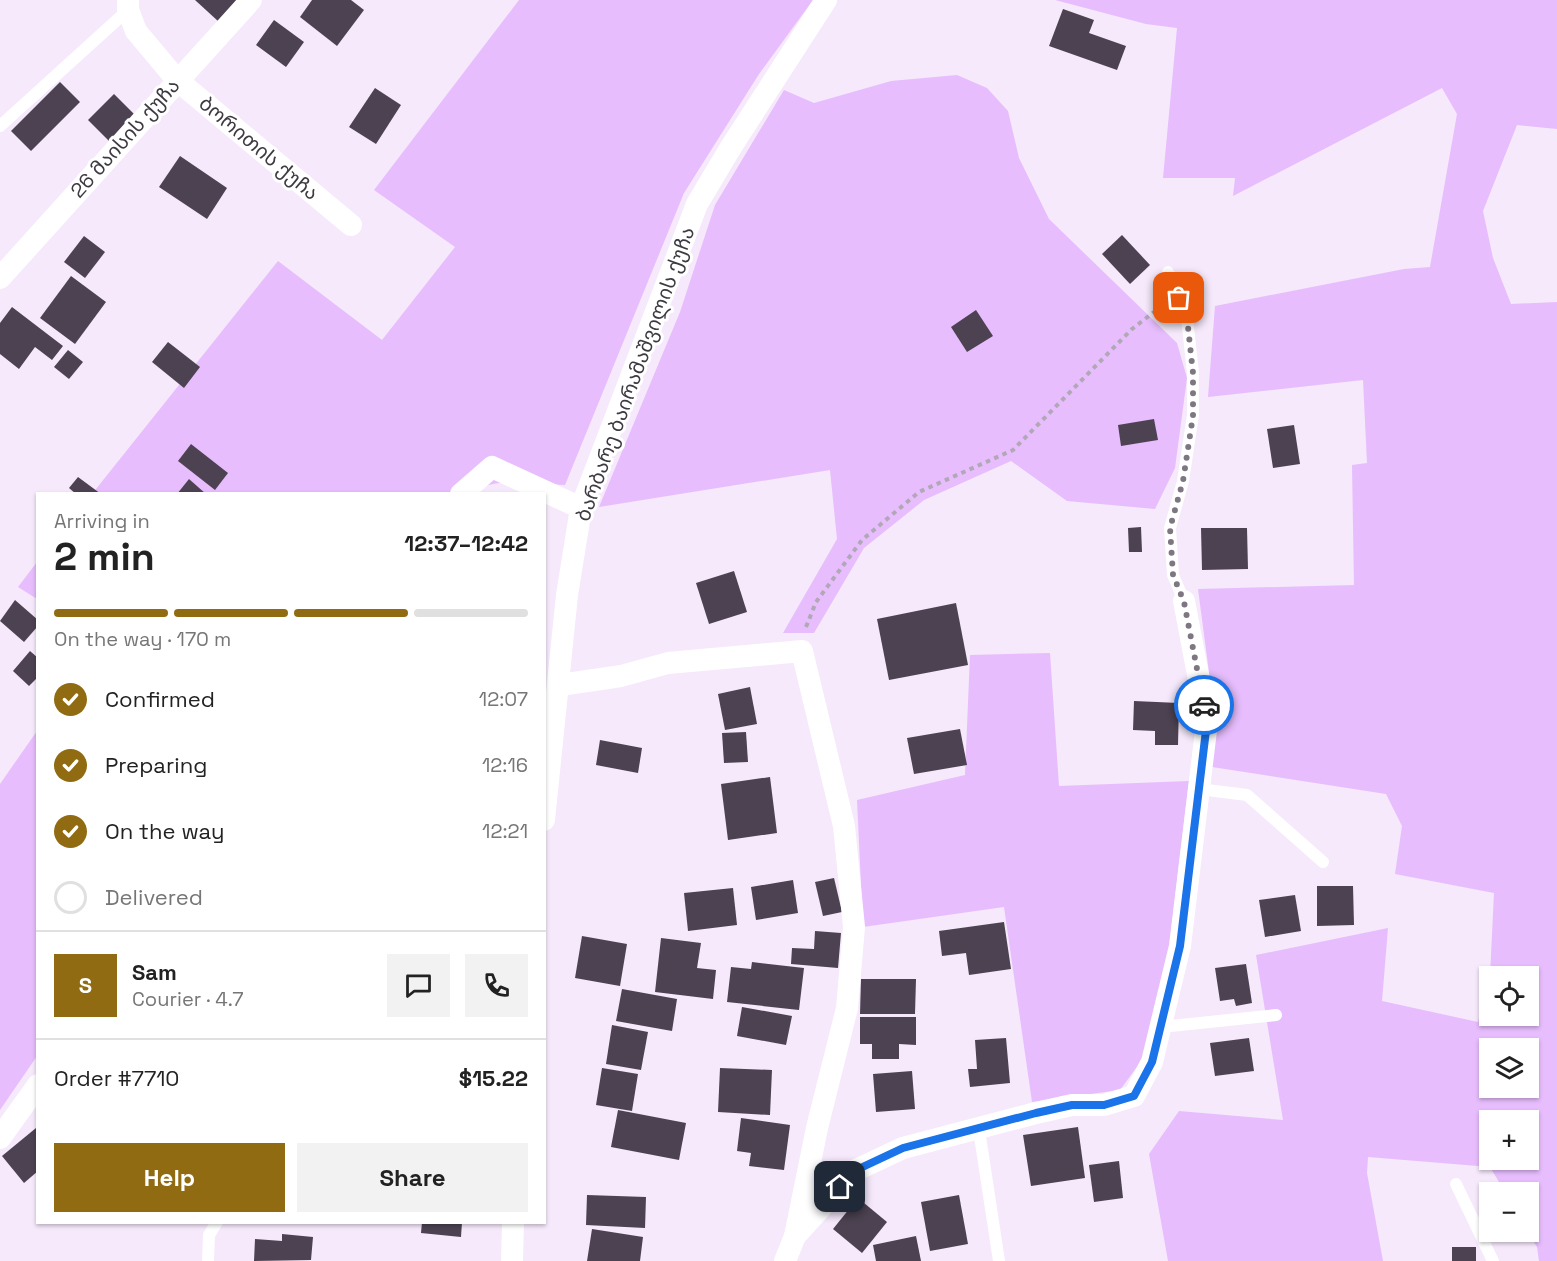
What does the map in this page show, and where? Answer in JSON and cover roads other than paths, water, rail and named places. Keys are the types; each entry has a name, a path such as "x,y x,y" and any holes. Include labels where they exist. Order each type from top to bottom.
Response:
{"street":[{"name":"26 მაისის ქუჩა","path":"0,278 251,0"},
{"name":"ბარბარე ბაირამაშვილის ქუჩა","path":"546,803 560,685 567,595 581,508 697,204 826,0"},
{"name":"ბორითის ქუჩა","path":"128,5 136,31 177,80 351,225"},
{"path":"463,492 492,467 581,508"},
{"path":"795,1236 854,1171 903,1148 979,1130 1036,1113 1072,1105 1104,1105 1134,1096 1152,1062 1180,946 1207,722 1184,602"},
{"path":"560,685 621,676 668,663 802,651 844,826 854,927 847,1008 817,1128 795,1236 785,1261"},
{"path":"0,1138 36,1088"},
{"path":"512,1261 513,1224"}],"lane":[{"name":"ბორითის ქუჩა","path":"0,126 128,5"},
{"path":"1168,272 1187,318 1193,373 1193,416 1183,481 1170,528 1173,575 1184,602"},
{"path":"1199,789 1248,795 1323,862"},
{"path":"1161,1027 1276,1015"},
{"path":"979,1130 999,1261"},
{"path":"1456,1184 1493,1261"},
{"path":"208,1261 210,1235 216,1224"}]}
